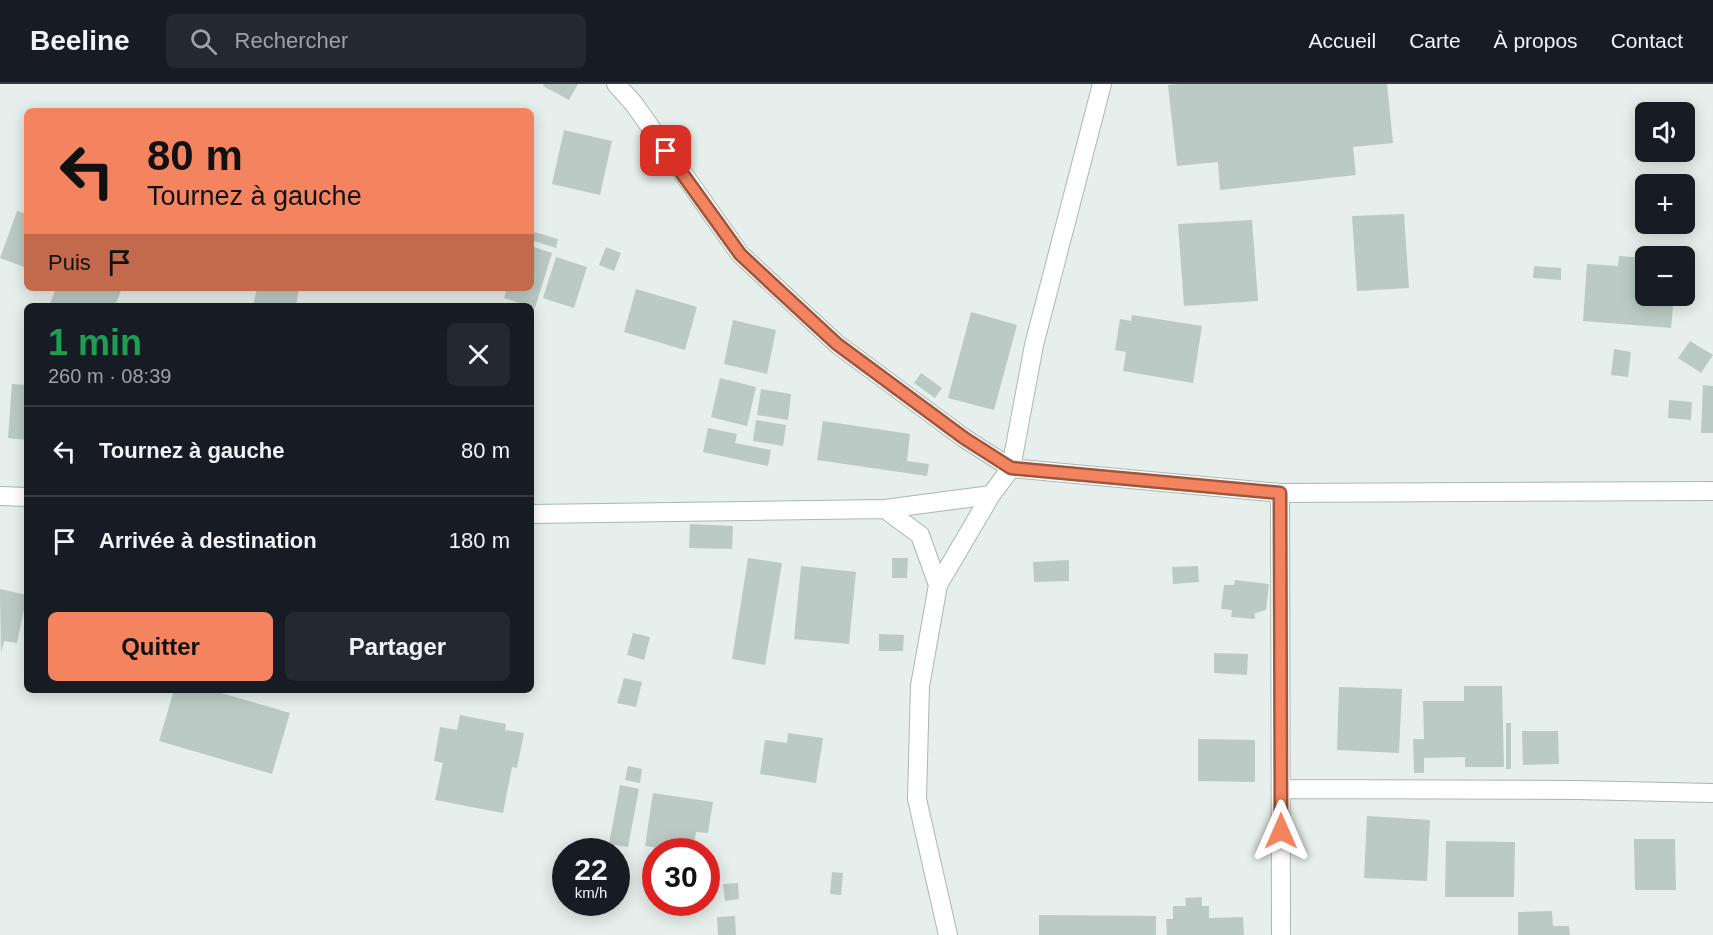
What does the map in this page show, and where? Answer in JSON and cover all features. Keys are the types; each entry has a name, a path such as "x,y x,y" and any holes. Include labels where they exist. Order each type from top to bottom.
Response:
{"street":[{"path":"616,84 634,104 740,254 837,344 964,438 1011,468 1280,493 1713,491"},
{"path":"948,935 917,799 920,686 938,585 991,495 1011,468 1034,345 1102,84"},
{"path":"1280,493 1281,935"},
{"path":"534,514 885,509 991,495"},
{"path":"0,496 24,497"},
{"path":"885,509 920,535 938,585"},
{"path":"1281,789 1713,793"}],"building":[{"path":"544,84 578,84 569,100 543,86"},
{"path":"1387,84 1393,143 1353,147 1356,175 1220,190 1218,162 1177,166 1168,85"},
{"path":"564,130 612,141 600,195 552,184"},
{"path":"17,211 24,213 24,267 0,258"},
{"path":"1404,214 1409,288 1357,291 1352,216"},
{"path":"1252,220 1258,301 1184,306 1178,224"},
{"path":"534,232 558,239 556,248 534,241"},
{"path":"534,247 552,253 535,308 534,303 520,303 504,298 506,291 534,291"},
{"path":"606,247 621,253 614,271 599,265"},
{"path":"1619,256 1635,257 1635,306 1673,306 1671,328 1583,321 1587,264 1618,266"},
{"path":"556,257 587,267 574,308 543,298"},
{"path":"1534,266 1561,268 1561,280 1533,278"},
{"path":"636,289 697,307 685,350 624,332"},
{"path":"55,291 121,291 116,303 50,303"},
{"path":"256,291 298,291 296,303 254,303"},
{"path":"971,312 1017,325 994,410 948,398"},
{"path":"1132,315 1202,326 1193,383 1123,371 1126,352 1115,350 1120,319 1131,321"},
{"path":"733,320 776,330 767,374 724,364"},
{"path":"1690,341 1713,355 1701,373 1678,358"},
{"path":"1614,349 1631,352 1628,377 1611,375"},
{"path":"921,373 942,388 935,398 914,383"},
{"path":"720,378 756,387 747,426 711,417"},
{"path":"12,384 24,385 24,440 8,438"},
{"path":"1703,385 1713,386 1713,433 1701,433"},
{"path":"761,389 791,394 788,420 757,415"},
{"path":"1669,400 1692,402 1691,420 1668,418"},
{"path":"756,420 786,425 783,446 753,441"},
{"path":"823,421 910,434 907,461 929,464 927,476 817,460"},
{"path":"708,428 737,434 735,443 771,450 768,466 703,452"},
{"path":"690,524 733,526 732,549 689,548"},
{"path":"748,558 782,563 765,665 732,659"},
{"path":"892,558 908,558 907,578 892,578"},
{"path":"1069,560 1069,581 1034,582 1033,562"},
{"path":"801,566 856,572 849,644 794,639"},
{"path":"1198,566 1199,582 1173,584 1172,567"},
{"path":"1235,580 1269,584 1266,610 1255,613 1255,619 1231,617 1232,610 1221,609 1224,585 1234,585"},
{"path":"0,589 24,594 24,609 17,643 4,641 1,653"},
{"path":"633,633 650,637 644,660 627,655"},
{"path":"879,634 904,635 903,651 879,651"},
{"path":"1214,653 1248,654 1247,675 1214,673"},
{"path":"624,678 642,682 636,707 617,703"},
{"path":"1464,686 1502,686 1504,767 1465,767 1465,757 1424,758 1424,773 1414,773 1413,739 1424,739 1423,701 1464,701"},
{"path":"1339,687 1402,689 1399,753 1337,750"},
{"path":"173,693 221,693 290,713 272,774 159,741"},
{"path":"460,715 506,724 505,730 524,733 517,768 512,767 503,813 435,800 443,763 434,761 440,727 457,730"},
{"path":"1506,723 1511,723 1511,769 1506,769"},
{"path":"1522,731 1558,731 1559,764 1523,765"},
{"path":"788,733 823,738 816,783 760,774 765,740 787,743"},
{"path":"1198,739 1255,740 1255,782 1198,781"},
{"path":"628,766 642,769 640,783 625,780"},
{"path":"620,785 639,789 630,838 610,838"},
{"path":"653,793 713,802 708,833 696,832 695,838 646,838"},
{"path":"1367,816 1430,820 1427,881 1364,878"},
{"path":"1634,839 1675,839 1676,890 1635,890"},
{"path":"1446,841 1515,842 1514,897 1445,897"},
{"path":"832,872 843,873 841,895 830,894"},
{"path":"738,883 739,899 725,901 723,884"},
{"path":"1202,897 1202,906 1209,906 1209,918 1243,917 1244,935 1167,935 1166,919 1173,919 1173,906 1186,906 1185,898"},
{"path":"1552,911 1553,926 1569,926 1570,935 1518,935 1518,912"},
{"path":"1039,915 1156,916 1156,935 1039,935"},
{"path":"735,916 736,935 718,935 717,917"}],"route":[{"path":"666,151 740,254 837,344 964,438 1011,468 1280,493 1281,831"}]}
